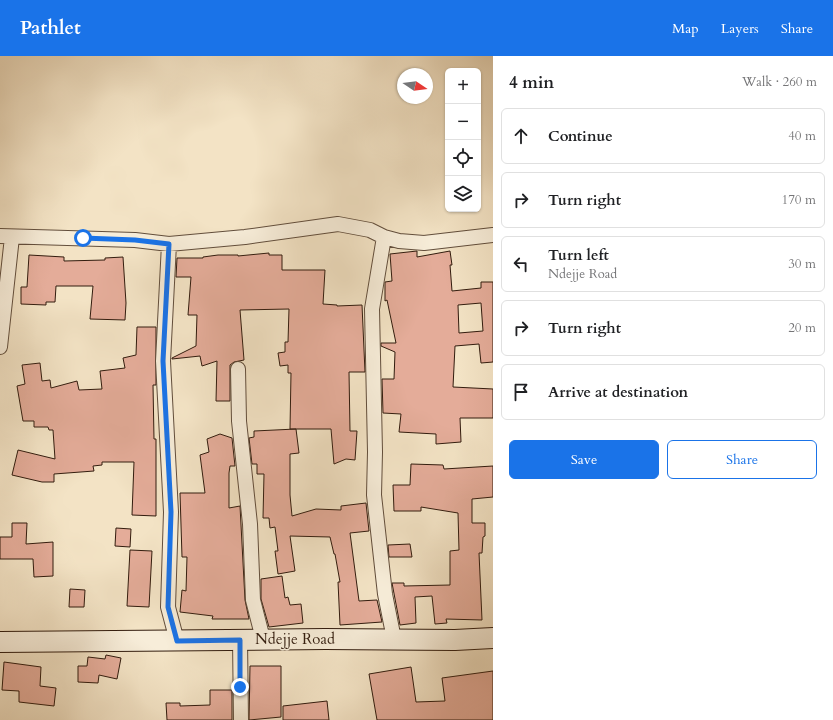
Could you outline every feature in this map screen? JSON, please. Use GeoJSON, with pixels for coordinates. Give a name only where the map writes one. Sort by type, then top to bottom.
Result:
{"type":"FeatureCollection","features":[{"type":"Feature","properties":{"kind":"street"},"geometry":{"type":"LineString","coordinates":[[0,347],[6,237],[135,240],[169,244],[245,237],[338,224],[370,230],[384,237],[399,241],[424,243],[493,235]]}},
{"type":"Feature","properties":{"kind":"street"},"geometry":{"type":"LineString","coordinates":[[384,237],[372,309],[375,452],[374,495],[385,594],[394,639]]}},
{"type":"Feature","properties":{"kind":"street"},"geometry":{"type":"LineString","coordinates":[[169,244],[163,361],[171,512],[168,607],[177,641]]}},
{"type":"Feature","properties":{"kind":"street"},"geometry":{"type":"LineString","coordinates":[[238,369],[239,421],[250,524],[253,600],[263,639]]}},
{"type":"Feature","properties":{"kind":"street","name":"Ndejje Road"},"geometry":{"type":"LineString","coordinates":[[0,642],[493,638]]}},
{"type":"Feature","properties":{"kind":"street"},"geometry":{"type":"LineString","coordinates":[[240,640],[241,720]]}},
{"type":"Feature","properties":{"kind":"building"},"geometry":{"type":"Polygon","coordinates":[[[417,251],[417,257],[450,251],[452,265],[450,265],[452,291],[481,288],[481,282],[493,282],[493,362],[481,363],[479,344],[455,346],[453,387],[493,389],[493,418],[460,418],[461,442],[436,444],[436,434],[399,432],[401,414],[383,413],[382,379],[394,379],[395,352],[381,346],[381,343],[396,343],[387,300],[385,301],[385,282],[392,281],[390,254],[417,251]],[[481,303],[458,305],[459,333],[483,331],[481,303]]]}},
{"type":"Feature","properties":{"kind":"building"},"geometry":{"type":"Polygon","coordinates":[[[269,253],[269,255],[282,255],[282,270],[325,270],[323,304],[337,306],[362,305],[365,372],[349,372],[350,431],[357,431],[355,460],[346,459],[334,464],[331,429],[290,429],[291,373],[288,373],[288,365],[280,366],[278,353],[285,352],[285,342],[288,342],[289,309],[240,310],[244,360],[234,362],[230,365],[230,401],[216,401],[217,361],[202,366],[200,356],[172,359],[196,346],[197,315],[188,315],[191,277],[176,277],[177,258],[203,258],[218,255],[238,256],[269,253]]]}},
{"type":"Feature","properties":{"kind":"building"},"geometry":{"type":"Polygon","coordinates":[[[29,255],[64,257],[64,261],[105,260],[105,258],[123,257],[126,303],[125,320],[90,319],[93,286],[56,286],[55,302],[46,302],[46,305],[21,304],[21,287],[27,287],[29,255]]]}},
{"type":"Feature","properties":{"kind":"building"},"geometry":{"type":"Polygon","coordinates":[[[137,327],[156,327],[156,385],[153,385],[154,439],[156,439],[156,516],[132,515],[134,462],[102,462],[102,465],[93,466],[94,471],[54,474],[54,482],[42,482],[12,475],[18,450],[55,459],[53,430],[49,430],[48,427],[34,427],[34,421],[23,421],[17,386],[25,384],[22,365],[40,363],[42,381],[50,380],[51,388],[77,381],[79,390],[102,389],[100,371],[125,368],[123,358],[136,355],[137,327]]]}},
{"type":"Feature","properties":{"kind":"building"},"geometry":{"type":"Polygon","coordinates":[[[296,429],[299,453],[290,454],[290,495],[292,516],[316,509],[341,510],[341,506],[366,503],[369,531],[350,533],[359,601],[377,600],[382,622],[340,625],[338,582],[340,582],[330,537],[290,536],[295,571],[278,574],[275,551],[278,551],[275,527],[270,528],[269,518],[263,518],[264,474],[257,474],[257,464],[252,464],[249,438],[254,437],[254,431],[296,429]]]}},
{"type":"Feature","properties":{"kind":"building"},"geometry":{"type":"Polygon","coordinates":[[[220,434],[232,438],[235,466],[230,466],[229,473],[229,508],[240,506],[245,600],[249,619],[212,619],[213,616],[180,612],[182,590],[186,591],[187,557],[182,557],[180,493],[205,493],[200,455],[209,452],[207,439],[220,434]]]}},
{"type":"Feature","properties":{"kind":"building"},"geometry":{"type":"Polygon","coordinates":[[[411,464],[443,465],[444,469],[493,466],[493,497],[472,499],[472,523],[485,523],[485,536],[483,537],[482,553],[479,553],[482,620],[446,619],[447,623],[435,624],[432,596],[415,597],[416,623],[400,625],[392,583],[404,583],[404,586],[450,585],[450,551],[459,550],[458,513],[421,507],[421,511],[394,511],[393,485],[410,485],[411,464]]]}},
{"type":"Feature","properties":{"kind":"building"},"geometry":{"type":"Polygon","coordinates":[[[12,523],[27,523],[26,544],[53,542],[53,576],[34,577],[33,559],[0,559],[0,537],[12,537],[12,523]]]}},
{"type":"Feature","properties":{"kind":"building"},"geometry":{"type":"Polygon","coordinates":[[[116,528],[131,529],[130,547],[115,546],[116,528]]]}},
{"type":"Feature","properties":{"kind":"building"},"geometry":{"type":"Polygon","coordinates":[[[410,544],[412,557],[389,557],[388,545],[410,544]]]}},
{"type":"Feature","properties":{"kind":"building"},"geometry":{"type":"Polygon","coordinates":[[[130,550],[152,551],[149,607],[127,606],[130,550]]]}},
{"type":"Feature","properties":{"kind":"building"},"geometry":{"type":"Polygon","coordinates":[[[282,576],[285,598],[288,597],[290,605],[301,604],[303,623],[269,627],[261,599],[261,579],[282,576]]]}},
{"type":"Feature","properties":{"kind":"building"},"geometry":{"type":"Polygon","coordinates":[[[70,589],[85,590],[84,607],[69,607],[70,589]]]}},
{"type":"Feature","properties":{"kind":"building"},"geometry":{"type":"Polygon","coordinates":[[[106,655],[121,658],[117,679],[99,675],[98,683],[78,682],[78,666],[87,666],[88,657],[105,659],[106,655]]]}},
{"type":"Feature","properties":{"kind":"building"},"geometry":{"type":"Polygon","coordinates":[[[4,662],[41,667],[40,686],[56,688],[54,706],[19,702],[19,691],[2,690],[4,662]]]}},
{"type":"Feature","properties":{"kind":"building"},"geometry":{"type":"Polygon","coordinates":[[[250,666],[281,666],[281,717],[249,720],[250,666]]]}},
{"type":"Feature","properties":{"kind":"building"},"geometry":{"type":"Polygon","coordinates":[[[411,667],[416,702],[445,701],[442,678],[493,671],[493,720],[377,720],[369,674],[411,667]]]}},
{"type":"Feature","properties":{"kind":"building"},"geometry":{"type":"Polygon","coordinates":[[[210,690],[232,690],[232,720],[167,720],[166,703],[180,703],[180,706],[210,705],[210,690]]]}},
{"type":"Feature","properties":{"kind":"building"},"geometry":{"type":"Polygon","coordinates":[[[327,701],[329,720],[283,720],[283,706],[327,701]]]}},
{"type":"Feature","properties":{"kind":"route"},"geometry":{"type":"LineString","coordinates":[[83,238],[135,240],[169,244],[163,361],[171,512],[168,607],[177,641],[240,640],[240,687]]}}]}
